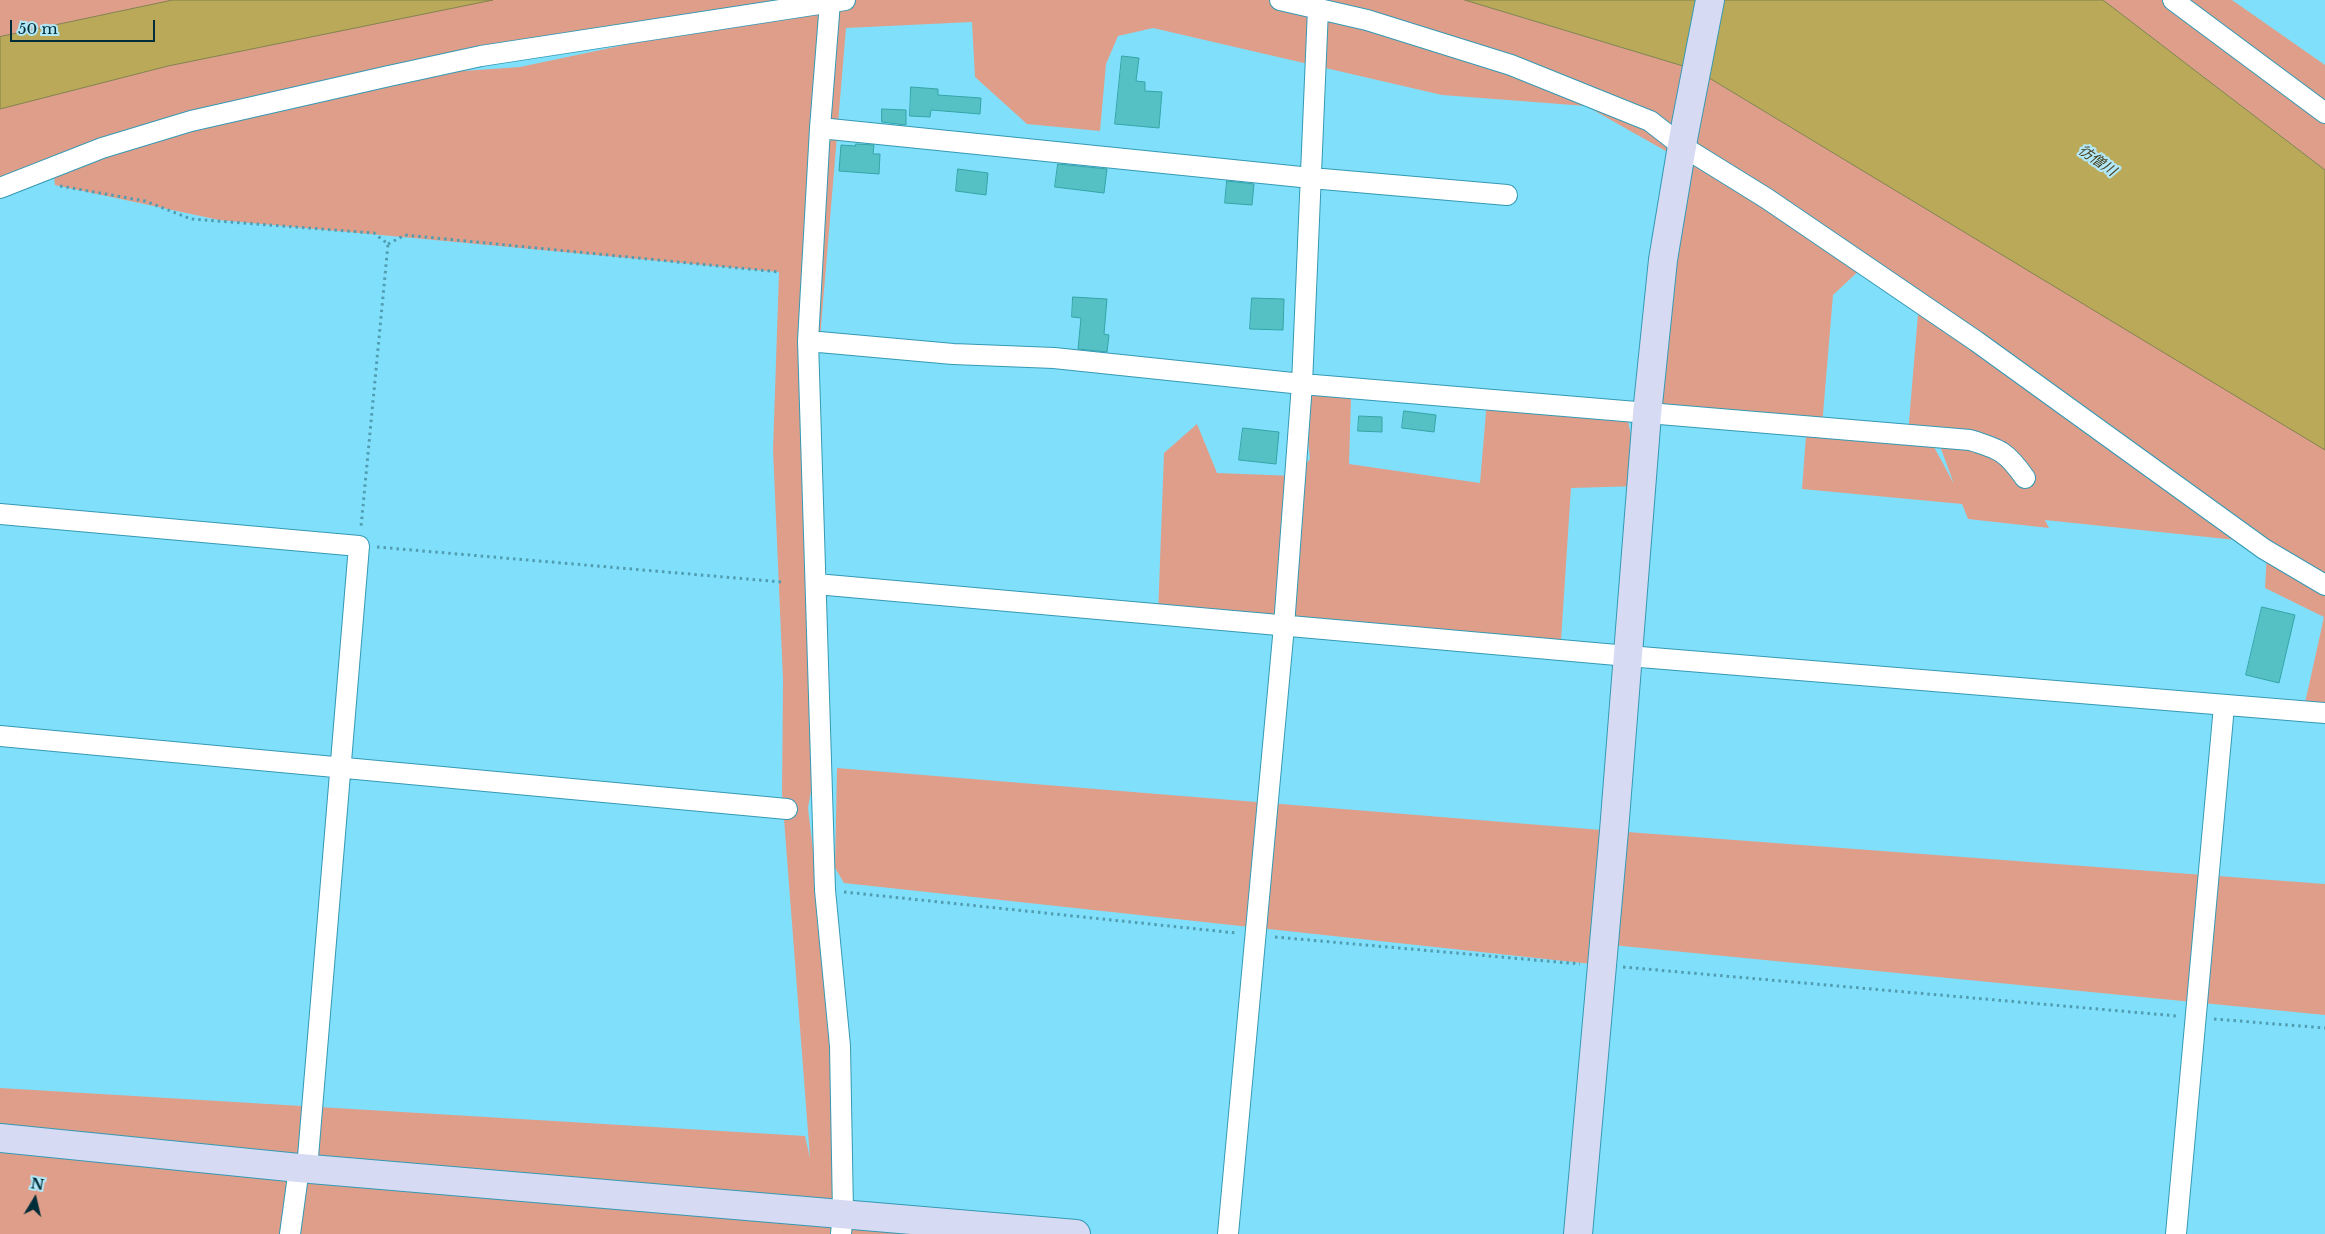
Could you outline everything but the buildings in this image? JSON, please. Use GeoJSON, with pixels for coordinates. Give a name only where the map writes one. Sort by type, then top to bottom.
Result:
{"type":"FeatureCollection","features":[{"type":"Feature","properties":{"kind":"street"},"geometry":{"type":"LineString","coordinates":[[1280,0],[1367,20],[1511,65],[1650,120],[1683,140],[1976,341],[2264,549],[2325,585]]}},
{"type":"Feature","properties":{"kind":"street"},"geometry":{"type":"LineString","coordinates":[[1578,1234],[1647,414],[1663,260],[1683,140],[1710,0]]}},
{"type":"Feature","properties":{"kind":"street"},"geometry":{"type":"LineString","coordinates":[[2173,0],[2325,113]]}},
{"type":"Feature","properties":{"kind":"street"},"geometry":{"type":"LineString","coordinates":[[0,188],[102,148],[191,121],[389,76],[481,56],[838,1],[820,128],[808,341],[825,890],[840,1046],[842,1224]]}},
{"type":"Feature","properties":{"kind":"street"},"geometry":{"type":"LineString","coordinates":[[1228,1234],[1284,626],[1302,384],[1318,9]]}},
{"type":"Feature","properties":{"kind":"street"},"geometry":{"type":"LineString","coordinates":[[820,128],[1311,178],[1507,195]]}},
{"type":"Feature","properties":{"kind":"street"},"geometry":{"type":"LineString","coordinates":[[808,341],[953,354],[1054,358],[1302,384],[1647,414],[1822,426],[1970,440],[1995,448],[2010,457],[2025,478]]}},
{"type":"Feature","properties":{"kind":"street"},"geometry":{"type":"LineString","coordinates":[[0,514],[359,546],[303,1168],[290,1234]]}},
{"type":"Feature","properties":{"kind":"street"},"geometry":{"type":"LineString","coordinates":[[816,584],[1628,656],[2325,713]]}},
{"type":"Feature","properties":{"kind":"street"},"geometry":{"type":"LineString","coordinates":[[2176,1234],[2224,706]]}},
{"type":"Feature","properties":{"kind":"street"},"geometry":{"type":"LineString","coordinates":[[0,736],[340,769],[787,808]]}},
{"type":"Feature","properties":{"kind":"street"},"geometry":{"type":"LineString","coordinates":[[0,1138],[842,1224],[1076,1234]]}},
{"type":"Feature","properties":{"kind":"path"},"geometry":{"type":"LineString","coordinates":[[55,185],[146,201],[191,219],[374,233],[388,244]]}},
{"type":"Feature","properties":{"kind":"path"},"geometry":{"type":"LineString","coordinates":[[388,244],[405,235],[779,272]]}},
{"type":"Feature","properties":{"kind":"path"},"geometry":{"type":"LineString","coordinates":[[388,244],[359,546],[782,582]]}},
{"type":"Feature","properties":{"kind":"path"},"geometry":{"type":"LineString","coordinates":[[825,890],[1256,935],[2325,1028]]}},
{"type":"Feature","properties":{"kind":"shaded area"},"geometry":{"type":"Polygon","coordinates":[[[0,0],[1465,0],[1696,70],[2325,449],[2325,713],[2303,712],[2324,617],[2265,588],[2267,551],[2255,542],[2045,520],[2049,528],[1968,519],[1962,504],[1802,489],[1806,436],[1933,445],[1954,484],[1937,438],[1908,434],[1919,302],[1865,265],[1833,295],[1822,426],[1647,414],[1680,159],[1586,106],[1442,95],[1153,28],[1118,36],[1106,64],[1100,131],[1027,124],[975,77],[972,22],[846,28],[811,446],[819,747],[808,808],[840,1076],[843,1213],[1032,1234],[0,1234],[0,1088],[805,1136],[810,1158],[782,793],[783,680],[773,450],[779,272],[219,220],[55,185],[53,168],[0,189],[0,0]],[[643,41],[434,73],[520,67],[643,41]]]}},
{"type":"Feature","properties":{"kind":"shaded area"},"geometry":{"type":"Polygon","coordinates":[[[2103,0],[2232,0],[2325,65],[2325,170],[2103,0]]]}},
{"type":"Feature","properties":{"kind":"shaded area"},"geometry":{"type":"Polygon","coordinates":[[[1302,384],[1351,398],[1349,464],[1480,483],[1487,400],[1628,421],[1641,486],[1571,488],[1561,640],[1158,615],[1164,453],[1197,424],[1217,473],[1295,476],[1310,459],[1302,384]]]}},
{"type":"Feature","properties":{"kind":"shaded area"},"geometry":{"type":"Polygon","coordinates":[[[837,768],[1614,831],[2325,884],[2325,1015],[1612,945],[1601,965],[844,883],[835,868],[837,768]]]}},
{"type":"Feature","properties":{"kind":"water"},"geometry":{"type":"Polygon","coordinates":[[[173,0],[493,0],[168,66],[0,109],[0,37],[173,0]]]}},
{"type":"Feature","properties":{"kind":"water","name":"彷僧川"},"geometry":{"type":"Polygon","coordinates":[[[1465,0],[2103,0],[2325,170],[2325,450],[1696,70],[1465,0]]]}}]}
